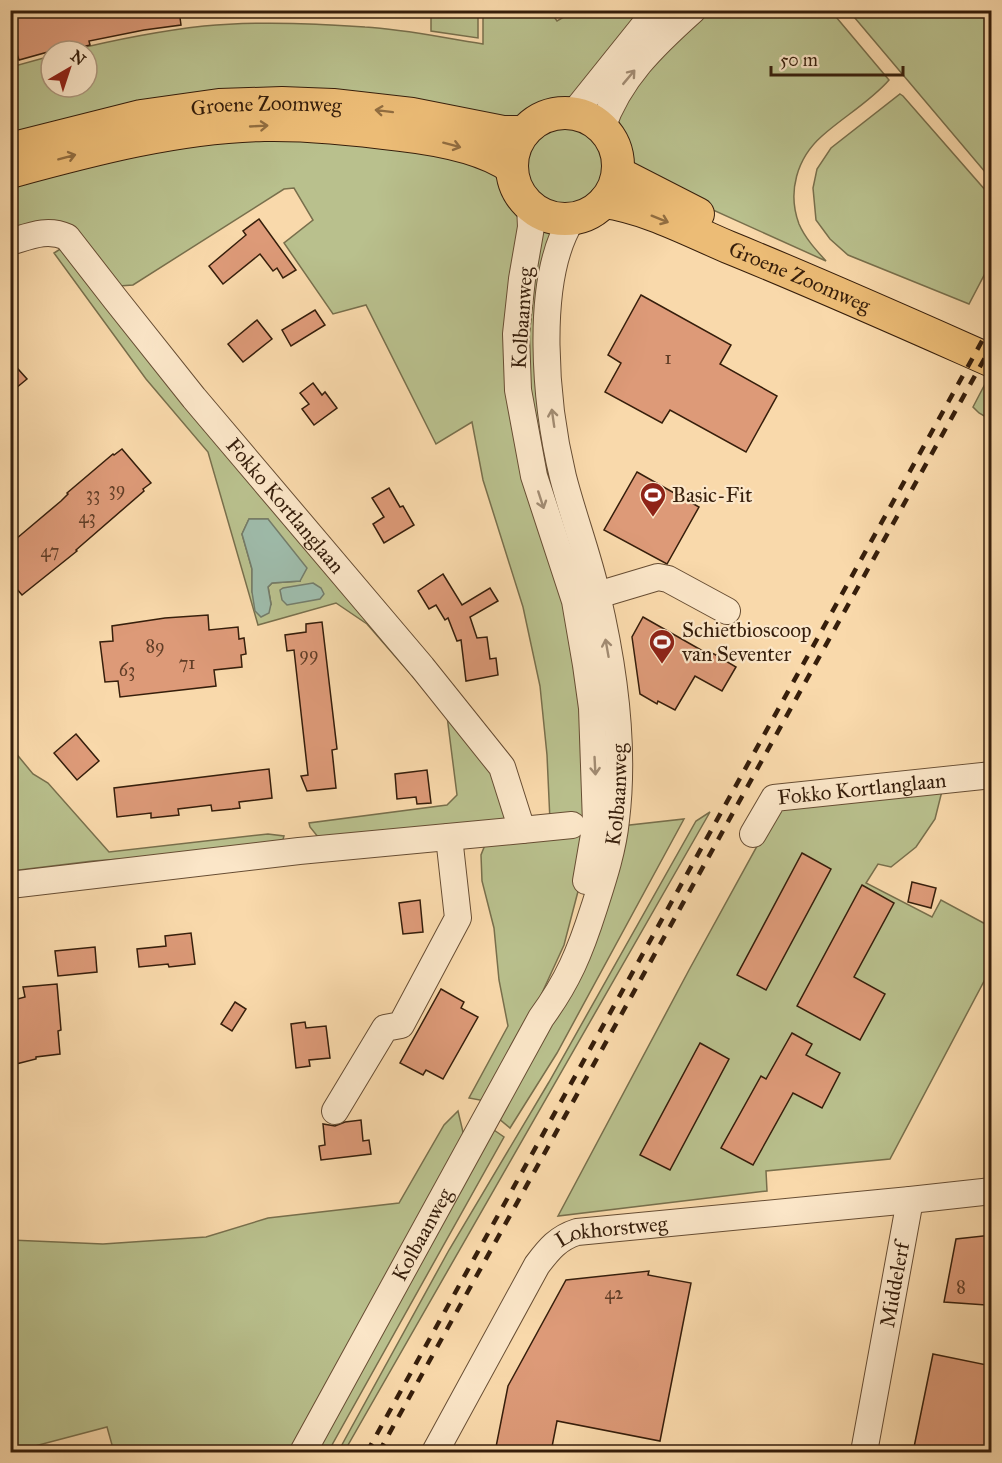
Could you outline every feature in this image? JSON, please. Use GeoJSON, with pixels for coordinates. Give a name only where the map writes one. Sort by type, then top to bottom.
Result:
{"type":"FeatureCollection","features":[{"type":"Feature","properties":{"kind":"main road","name":"Groene Zoomweg"},"geometry":{"type":"LineString","coordinates":[[10,149],[141,116],[219,105],[272,103],[333,105],[412,114],[503,132],[525,132]]}},
{"type":"Feature","properties":{"kind":"main road"},"geometry":{"type":"LineString","coordinates":[[555,114],[573,114],[588,119],[602,128],[617,154],[618,173],[614,187],[604,202],[590,214],[572,219],[557,219],[530,206],[517,189],[512,168],[515,149],[525,132],[538,121],[555,114]]}},
{"type":"Feature","properties":{"kind":"main road","name":"Groene Zoomweg"},"geometry":{"type":"LineString","coordinates":[[10,172],[120,144],[180,133],[264,125],[347,128],[429,138],[490,155],[512,168]]}},
{"type":"Feature","properties":{"kind":"main road","name":"Groene Zoomweg"},"geometry":{"type":"LineString","coordinates":[[618,173],[796,261],[992,347]]}},
{"type":"Feature","properties":{"kind":"main road","name":"Groene Zoomweg"},"geometry":{"type":"LineString","coordinates":[[604,202],[626,205],[691,231],[992,361]]}},
{"type":"Feature","properties":{"kind":"street"},"geometry":{"type":"LineString","coordinates":[[573,114],[646,23],[660,10]]}},
{"type":"Feature","properties":{"kind":"street"},"geometry":{"type":"LineString","coordinates":[[602,128],[610,105],[622,85],[665,35],[693,10]]}},
{"type":"Feature","properties":{"kind":"street","name":"Kolbaanweg"},"geometry":{"type":"LineString","coordinates":[[530,206],[531,227],[516,334],[518,390],[534,476],[586,598]]}},
{"type":"Feature","properties":{"kind":"street","name":"Kolbaanweg"},"geometry":{"type":"LineString","coordinates":[[303,1452],[541,1018],[562,990],[581,949],[605,872],[616,822],[619,770],[616,706],[586,598],[552,412],[546,344],[548,293],[563,234],[572,219]]}},
{"type":"Feature","properties":{"kind":"street","name":"Fokko Kortlanglaan"},"geometry":{"type":"LineString","coordinates":[[10,242],[47,232],[67,237],[194,398],[416,660],[502,767],[522,830]]}},
{"type":"Feature","properties":{"kind":"street"},"geometry":{"type":"LineString","coordinates":[[586,598],[658,577],[668,579],[726,611]]}},
{"type":"Feature","properties":{"kind":"street","name":"Fokko Kortlanglaan"},"geometry":{"type":"LineString","coordinates":[[753,834],[774,798],[992,775]]}},
{"type":"Feature","properties":{"kind":"street"},"geometry":{"type":"LineString","coordinates":[[10,885],[299,851],[572,825]]}},
{"type":"Feature","properties":{"kind":"street"},"geometry":{"type":"LineString","coordinates":[[335,1110],[385,1028],[401,1025],[458,918],[449,837]]}},
{"type":"Feature","properties":{"kind":"street"},"geometry":{"type":"LineString","coordinates":[[910,1200],[992,1191]]}},
{"type":"Feature","properties":{"kind":"street","name":"Lokhorstweg"},"geometry":{"type":"LineString","coordinates":[[435,1452],[537,1265],[563,1236],[577,1232],[910,1200]]}},
{"type":"Feature","properties":{"kind":"street","name":"Middelerf"},"geometry":{"type":"LineString","coordinates":[[864,1452],[910,1200]]}},
{"type":"Feature","properties":{"kind":"green space"},"geometry":{"type":"Polygon","coordinates":[[[431,11],[478,11],[478,38],[431,31],[431,11]]]}},
{"type":"Feature","properties":{"kind":"green space"},"geometry":{"type":"Polygon","coordinates":[[[483,11],[550,11],[557,21],[574,11],[647,11],[571,99],[535,108],[519,119],[11,143],[11,67],[39,59],[39,99],[99,99],[99,45],[153,33],[224,24],[325,24],[380,28],[483,44],[483,11]]]}},
{"type":"Feature","properties":{"kind":"green space"},"geometry":{"type":"Polygon","coordinates":[[[701,11],[831,11],[889,80],[813,145],[797,176],[794,200],[799,224],[826,261],[649,181],[631,163],[627,145],[617,128],[620,109],[628,91],[701,11]]]}},
{"type":"Feature","properties":{"kind":"green space"},"geometry":{"type":"Polygon","coordinates":[[[849,11],[991,11],[991,179],[849,11]]]}},
{"type":"Feature","properties":{"kind":"green space"},"geometry":{"type":"Polygon","coordinates":[[[900,94],[986,191],[991,202],[991,262],[969,304],[848,255],[830,239],[816,220],[813,188],[817,169],[831,148],[900,94]]]}},
{"type":"Feature","properties":{"kind":"green space"},"geometry":{"type":"Polygon","coordinates":[[[566,128],[581,131],[594,140],[603,153],[606,168],[603,183],[594,196],[581,205],[566,208],[551,205],[538,196],[529,183],[526,168],[529,153],[538,140],[551,131],[566,128]]]}},
{"type":"Feature","properties":{"kind":"green space"},"geometry":{"type":"Polygon","coordinates":[[[297,132],[435,146],[498,175],[511,204],[520,217],[512,353],[571,615],[584,691],[589,818],[550,821],[547,755],[540,686],[523,607],[483,480],[472,422],[436,444],[366,305],[333,314],[284,243],[313,220],[294,188],[284,189],[133,285],[119,286],[71,228],[11,233],[11,181],[106,154],[297,132]]]}},
{"type":"Feature","properties":{"kind":"green space"},"geometry":{"type":"Polygon","coordinates":[[[538,230],[551,233],[541,283],[581,577],[544,461],[522,362],[538,230]]]}},
{"type":"Feature","properties":{"kind":"green space"},"geometry":{"type":"Polygon","coordinates":[[[68,244],[496,769],[512,822],[322,842],[309,823],[447,805],[457,795],[447,716],[367,624],[336,603],[258,625],[208,452],[146,379],[54,253],[68,244]],[[249,519],[242,534],[252,569],[252,592],[271,604],[268,587],[272,583],[300,581],[268,519],[249,519]]]}},
{"type":"Feature","properties":{"kind":"green space"},"geometry":{"type":"Polygon","coordinates":[[[991,380],[991,420],[973,407],[986,382],[991,380]]]}},
{"type":"Feature","properties":{"kind":"green space"},"geometry":{"type":"Polygon","coordinates":[[[10,746],[33,774],[48,783],[109,852],[268,834],[284,836],[282,843],[276,848],[93,861],[11,871],[10,746]]]}},
{"type":"Feature","properties":{"kind":"green space"},"geometry":{"type":"Polygon","coordinates":[[[943,787],[935,819],[916,847],[891,867],[878,864],[866,883],[932,917],[941,900],[991,927],[991,968],[890,1159],[766,1171],[767,1191],[558,1216],[779,806],[943,787]]]}},
{"type":"Feature","properties":{"kind":"green space"},"geometry":{"type":"Polygon","coordinates":[[[710,812],[344,1452],[338,1452],[449,1250],[549,1082],[696,821],[710,812]]]}},
{"type":"Feature","properties":{"kind":"green space"},"geometry":{"type":"Polygon","coordinates":[[[684,819],[557,1053],[510,1128],[498,1118],[621,826],[684,819]]]}},
{"type":"Feature","properties":{"kind":"green space"},"geometry":{"type":"Polygon","coordinates":[[[588,829],[582,876],[564,945],[531,1017],[485,1101],[469,1098],[508,1026],[499,980],[494,928],[482,881],[481,855],[487,840],[588,829]]]}},
{"type":"Feature","properties":{"kind":"green space"},"geometry":{"type":"Polygon","coordinates":[[[458,1111],[463,1143],[290,1452],[114,1452],[107,1427],[31,1447],[32,1452],[11,1452],[11,1240],[103,1244],[206,1237],[268,1218],[399,1203],[444,1125],[458,1111]]]}},
{"type":"Feature","properties":{"kind":"green space"},"geometry":{"type":"Polygon","coordinates":[[[491,1128],[504,1137],[328,1452],[313,1452],[491,1128]]]}},
{"type":"Feature","properties":{"kind":"shaded area"},"geometry":{"type":"Polygon","coordinates":[[[249,519],[268,519],[307,568],[300,581],[272,583],[268,587],[271,604],[269,613],[261,617],[255,611],[252,569],[242,534],[249,519]]]}},
{"type":"Feature","properties":{"kind":"shaded area"},"geometry":{"type":"Polygon","coordinates":[[[313,583],[321,588],[324,594],[320,599],[287,605],[282,600],[280,590],[283,588],[313,583]]]}},
{"type":"Feature","properties":{"kind":"building"},"geometry":{"type":"Polygon","coordinates":[[[10,10],[179,10],[181,25],[99,39],[39,39],[39,54],[19,60],[10,33],[10,10]]]}},
{"type":"Feature","properties":{"kind":"building"},"geometry":{"type":"Polygon","coordinates":[[[259,219],[296,270],[283,278],[277,268],[273,271],[260,254],[223,284],[209,266],[246,235],[243,231],[259,219]]]}},
{"type":"Feature","properties":{"kind":"building"},"geometry":{"type":"Polygon","coordinates":[[[641,295],[731,345],[720,364],[777,396],[746,452],[670,410],[662,423],[605,392],[621,363],[608,355],[641,295]]]}},
{"type":"Feature","properties":{"kind":"building"},"geometry":{"type":"Polygon","coordinates":[[[315,310],[325,325],[291,346],[282,330],[315,310]]]}},
{"type":"Feature","properties":{"kind":"building"},"geometry":{"type":"Polygon","coordinates":[[[257,320],[272,339],[243,362],[228,344],[257,320]]]}},
{"type":"Feature","properties":{"kind":"building"},"geometry":{"type":"Polygon","coordinates":[[[10,360],[27,379],[10,393],[10,360]]]}},
{"type":"Feature","properties":{"kind":"building"},"geometry":{"type":"Polygon","coordinates":[[[313,383],[322,395],[325,392],[337,408],[314,425],[302,409],[309,404],[300,393],[313,383]]]}},
{"type":"Feature","properties":{"kind":"building"},"geometry":{"type":"Polygon","coordinates":[[[122,449],[151,483],[77,551],[22,595],[10,581],[10,544],[61,501],[67,493],[122,449]]]}},
{"type":"Feature","properties":{"kind":"building"},"geometry":{"type":"Polygon","coordinates":[[[637,472],[699,507],[667,564],[604,530],[637,472]]]}},
{"type":"Feature","properties":{"kind":"building"},"geometry":{"type":"Polygon","coordinates":[[[389,488],[414,525],[384,543],[373,524],[384,517],[372,498],[389,488]]]}},
{"type":"Feature","properties":{"kind":"building"},"geometry":{"type":"Polygon","coordinates":[[[443,574],[462,605],[490,588],[498,601],[470,617],[477,638],[487,637],[490,659],[496,658],[498,675],[466,681],[461,640],[457,641],[448,618],[445,620],[436,605],[429,609],[418,591],[443,574]]]}},
{"type":"Feature","properties":{"kind":"building"},"geometry":{"type":"Polygon","coordinates":[[[208,615],[209,630],[238,627],[239,639],[244,638],[246,654],[241,655],[242,667],[214,670],[216,686],[120,697],[118,681],[105,682],[100,642],[113,641],[112,626],[165,618],[208,615]]]}},
{"type":"Feature","properties":{"kind":"building"},"geometry":{"type":"Polygon","coordinates":[[[643,617],[736,667],[722,691],[695,676],[675,710],[658,701],[657,704],[640,694],[632,637],[643,617]]]}},
{"type":"Feature","properties":{"kind":"building"},"geometry":{"type":"Polygon","coordinates":[[[322,622],[337,749],[332,750],[336,788],[307,791],[301,776],[308,775],[294,650],[287,651],[285,635],[306,632],[306,624],[322,622]]]}},
{"type":"Feature","properties":{"kind":"building"},"geometry":{"type":"Polygon","coordinates":[[[76,734],[99,761],[77,780],[54,753],[76,734]]]}},
{"type":"Feature","properties":{"kind":"building"},"geometry":{"type":"Polygon","coordinates":[[[269,769],[272,798],[239,802],[240,808],[232,809],[212,811],[211,805],[178,809],[179,815],[151,818],[151,813],[117,817],[114,788],[269,769]]]}},
{"type":"Feature","properties":{"kind":"building"},"geometry":{"type":"Polygon","coordinates":[[[427,770],[431,803],[417,804],[416,797],[397,799],[395,774],[427,770]]]}},
{"type":"Feature","properties":{"kind":"building"},"geometry":{"type":"Polygon","coordinates":[[[802,853],[831,869],[766,990],[737,975],[802,853]]]}},
{"type":"Feature","properties":{"kind":"building"},"geometry":{"type":"Polygon","coordinates":[[[912,882],[936,888],[931,908],[908,902],[912,882]]]}},
{"type":"Feature","properties":{"kind":"building"},"geometry":{"type":"Polygon","coordinates":[[[862,885],[894,903],[854,977],[885,994],[860,1040],[797,1006],[862,885]]]}},
{"type":"Feature","properties":{"kind":"building"},"geometry":{"type":"Polygon","coordinates":[[[420,900],[423,932],[403,934],[399,903],[420,900]]]}},
{"type":"Feature","properties":{"kind":"building"},"geometry":{"type":"Polygon","coordinates":[[[191,933],[195,964],[139,967],[137,949],[166,946],[165,936],[191,933]]]}},
{"type":"Feature","properties":{"kind":"building"},"geometry":{"type":"Polygon","coordinates":[[[95,947],[97,972],[58,976],[55,951],[95,947]]]}},
{"type":"Feature","properties":{"kind":"building"},"geometry":{"type":"Polygon","coordinates":[[[57,984],[61,1030],[58,1031],[60,1054],[36,1057],[36,1059],[16,1064],[10,1041],[10,1001],[25,997],[23,987],[57,984]]]}},
{"type":"Feature","properties":{"kind":"building"},"geometry":{"type":"Polygon","coordinates":[[[441,989],[464,1002],[461,1008],[478,1017],[443,1079],[426,1070],[423,1075],[400,1063],[441,989]]]}},
{"type":"Feature","properties":{"kind":"building"},"geometry":{"type":"Polygon","coordinates":[[[235,1002],[246,1009],[232,1031],[221,1024],[235,1002]]]}},
{"type":"Feature","properties":{"kind":"building"},"geometry":{"type":"Polygon","coordinates":[[[305,1022],[306,1028],[326,1026],[330,1058],[309,1060],[310,1066],[296,1068],[291,1024],[305,1022]]]}},
{"type":"Feature","properties":{"kind":"building"},"geometry":{"type":"Polygon","coordinates":[[[792,1033],[812,1044],[806,1055],[840,1073],[822,1108],[793,1093],[753,1165],[721,1148],[761,1076],[766,1079],[792,1033]]]}},
{"type":"Feature","properties":{"kind":"building"},"geometry":{"type":"Polygon","coordinates":[[[700,1043],[729,1059],[670,1170],[640,1155],[700,1043]]]}},
{"type":"Feature","properties":{"kind":"building"},"geometry":{"type":"Polygon","coordinates":[[[361,1120],[363,1141],[369,1140],[371,1154],[321,1160],[319,1146],[325,1145],[323,1124],[335,1126],[361,1120]]]}},
{"type":"Feature","properties":{"kind":"building"},"geometry":{"type":"Polygon","coordinates":[[[992,1235],[992,1285],[986,1305],[944,1302],[956,1239],[992,1235]]]}},
{"type":"Feature","properties":{"kind":"building"},"geometry":{"type":"Polygon","coordinates":[[[649,1271],[648,1275],[691,1283],[660,1441],[557,1421],[551,1452],[495,1452],[508,1386],[566,1280],[649,1271]]]}},
{"type":"Feature","properties":{"kind":"building"},"geometry":{"type":"Polygon","coordinates":[[[933,1354],[992,1366],[992,1452],[913,1452],[933,1354]]]}},
{"type":"Feature","properties":{"kind":"railway"},"geometry":{"type":"LineString","coordinates":[[367,1452],[992,323]]}},
{"type":"Feature","properties":{"kind":"railway"},"geometry":{"type":"LineString","coordinates":[[379,1452],[992,345]]}},
{"type":"Feature","properties":{"kind":"place","name":"Basic-Fit"},"geometry":{"type":"Point","coordinates":[653,518]}},
{"type":"Feature","properties":{"kind":"place","name":"Schietbioscoop van Seventer"},"geometry":{"type":"Point","coordinates":[662,665]}}]}
